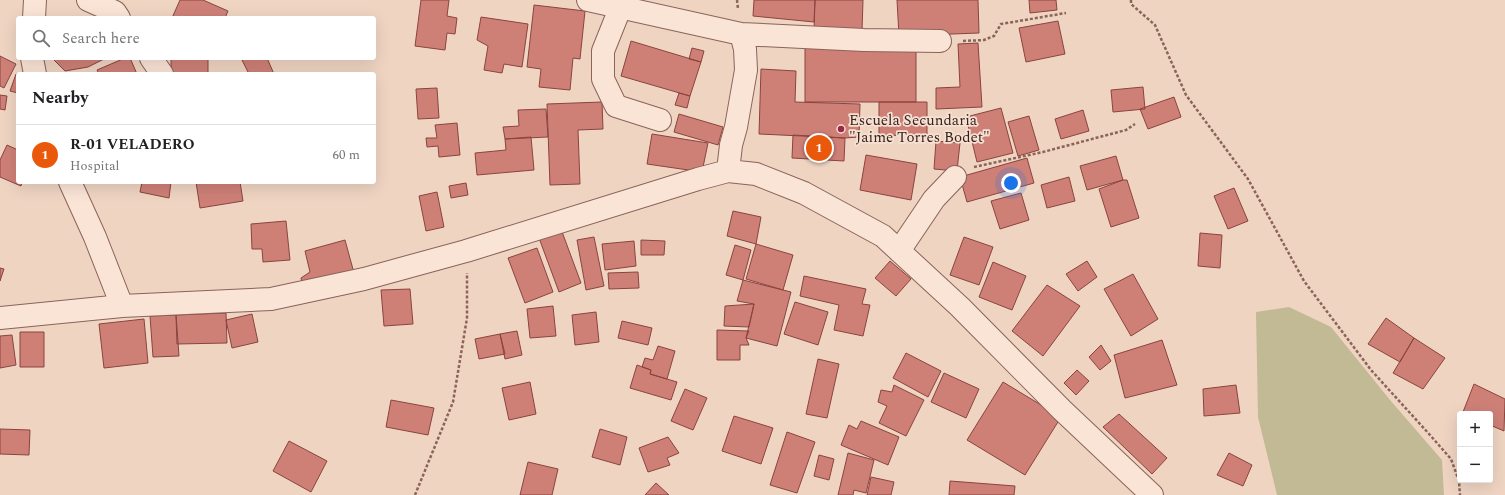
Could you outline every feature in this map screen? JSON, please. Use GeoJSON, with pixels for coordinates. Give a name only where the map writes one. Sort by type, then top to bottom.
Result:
{"type":"FeatureCollection","features":[{"type":"Feature","properties":{"kind":"street"},"geometry":{"type":"LineString","coordinates":[[34,16],[35,0]]}},
{"type":"Feature","properties":{"kind":"street"},"geometry":{"type":"LineString","coordinates":[[88,0],[115,12],[118,16]]}},
{"type":"Feature","properties":{"kind":"street"},"geometry":{"type":"LineString","coordinates":[[588,0],[621,6],[741,34],[864,40],[940,41]]}},
{"type":"Feature","properties":{"kind":"street"},"geometry":{"type":"LineString","coordinates":[[621,6],[603,51],[603,79],[616,106],[660,120]]}},
{"type":"Feature","properties":{"kind":"street"},"geometry":{"type":"LineString","coordinates":[[728,171],[731,145],[736,127],[746,70],[745,49],[741,34]]}},
{"type":"Feature","properties":{"kind":"street"},"geometry":{"type":"LineString","coordinates":[[32,60],[35,72]]}},
{"type":"Feature","properties":{"kind":"street"},"geometry":{"type":"LineString","coordinates":[[152,60],[161,72]]}},
{"type":"Feature","properties":{"kind":"street"},"geometry":{"type":"LineString","coordinates":[[0,318],[122,306],[271,299],[364,279],[466,251],[654,192],[728,171],[756,174],[804,193],[883,236],[960,307],[1062,410],[1152,495]]}},
{"type":"Feature","properties":{"kind":"street"},"geometry":{"type":"LineString","coordinates":[[899,251],[934,199],[955,177]]}},
{"type":"Feature","properties":{"kind":"street"},"geometry":{"type":"LineString","coordinates":[[71,184],[95,237],[122,306]]}},
{"type":"Feature","properties":{"kind":"path"},"geometry":{"type":"LineString","coordinates":[[1131,0],[1131,4],[1155,25],[1186,95],[1248,179],[1304,281],[1371,370],[1450,459],[1459,481],[1460,495]]}},
{"type":"Feature","properties":{"kind":"path"},"geometry":{"type":"LineString","coordinates":[[940,41],[984,40],[994,36],[1001,24],[1066,13]]}},
{"type":"Feature","properties":{"kind":"path"},"geometry":{"type":"LineString","coordinates":[[955,177],[962,170],[1058,148],[1126,130],[1135,124]]}},
{"type":"Feature","properties":{"kind":"path"},"geometry":{"type":"LineString","coordinates":[[415,495],[453,402],[467,318],[466,251]]}},
{"type":"Feature","properties":{"kind":"shaded area"},"geometry":{"type":"Polygon","coordinates":[[[1289,307],[1331,327],[1390,400],[1442,460],[1444,495],[1277,495],[1258,417],[1256,312],[1289,307]]]}},
{"type":"Feature","properties":{"kind":"building"},"geometry":{"type":"Polygon","coordinates":[[[180,0],[203,0],[228,11],[226,16],[173,16],[180,0]]]}},
{"type":"Feature","properties":{"kind":"building"},"geometry":{"type":"Polygon","coordinates":[[[421,0],[449,0],[447,16],[457,18],[455,34],[447,33],[445,50],[415,46],[421,0]]]}},
{"type":"Feature","properties":{"kind":"building"},"geometry":{"type":"Polygon","coordinates":[[[754,0],[815,0],[814,22],[753,16],[754,0]]]}},
{"type":"Feature","properties":{"kind":"building"},"geometry":{"type":"Polygon","coordinates":[[[815,0],[863,0],[862,31],[814,31],[815,0]]]}},
{"type":"Feature","properties":{"kind":"building"},"geometry":{"type":"Polygon","coordinates":[[[897,0],[978,0],[979,33],[899,36],[897,0]]]}},
{"type":"Feature","properties":{"kind":"building"},"geometry":{"type":"Polygon","coordinates":[[[1029,0],[1056,0],[1057,10],[1030,13],[1029,0]]]}},
{"type":"Feature","properties":{"kind":"building"},"geometry":{"type":"Polygon","coordinates":[[[534,5],[585,11],[580,59],[573,58],[570,90],[539,87],[541,69],[527,67],[534,5]]]}},
{"type":"Feature","properties":{"kind":"building"},"geometry":{"type":"Polygon","coordinates":[[[481,17],[528,24],[522,67],[504,64],[502,73],[484,70],[488,46],[477,40],[481,17]]]}},
{"type":"Feature","properties":{"kind":"building"},"geometry":{"type":"Polygon","coordinates":[[[1058,21],[1065,54],[1026,62],[1019,28],[1058,21]]]}},
{"type":"Feature","properties":{"kind":"building"},"geometry":{"type":"Polygon","coordinates":[[[631,41],[701,62],[690,96],[621,76],[631,41]]]}},
{"type":"Feature","properties":{"kind":"building"},"geometry":{"type":"Polygon","coordinates":[[[978,43],[982,107],[936,109],[936,88],[960,87],[958,44],[978,43]]]}},
{"type":"Feature","properties":{"kind":"building"},"geometry":{"type":"Polygon","coordinates":[[[805,44],[916,46],[916,102],[805,102],[805,44]]]}},
{"type":"Feature","properties":{"kind":"building"},"geometry":{"type":"Polygon","coordinates":[[[692,48],[704,51],[701,62],[689,59],[692,48]]]}},
{"type":"Feature","properties":{"kind":"building"},"geometry":{"type":"Polygon","coordinates":[[[0,56],[16,64],[4,88],[0,86],[0,56]]]}},
{"type":"Feature","properties":{"kind":"building"},"geometry":{"type":"Polygon","coordinates":[[[54,60],[102,60],[88,67],[65,71],[54,60]]]}},
{"type":"Feature","properties":{"kind":"building"},"geometry":{"type":"Polygon","coordinates":[[[120,60],[131,60],[136,72],[98,72],[97,70],[120,60]]]}},
{"type":"Feature","properties":{"kind":"building"},"geometry":{"type":"Polygon","coordinates":[[[171,60],[208,60],[208,72],[171,72],[171,60]]]}},
{"type":"Feature","properties":{"kind":"building"},"geometry":{"type":"Polygon","coordinates":[[[242,60],[268,60],[273,72],[248,72],[242,60]]]}},
{"type":"Feature","properties":{"kind":"building"},"geometry":{"type":"Polygon","coordinates":[[[761,69],[796,71],[795,102],[860,104],[859,137],[845,138],[759,134],[761,69]]]}},
{"type":"Feature","properties":{"kind":"building"},"geometry":{"type":"Polygon","coordinates":[[[16,74],[16,92],[10,91],[16,74]]]}},
{"type":"Feature","properties":{"kind":"building"},"geometry":{"type":"Polygon","coordinates":[[[1143,87],[1145,109],[1113,112],[1111,90],[1143,87]]]}},
{"type":"Feature","properties":{"kind":"building"},"geometry":{"type":"Polygon","coordinates":[[[437,88],[439,118],[418,119],[416,89],[437,88]]]}},
{"type":"Feature","properties":{"kind":"building"},"geometry":{"type":"Polygon","coordinates":[[[679,93],[690,96],[687,108],[675,105],[679,93]]]}},
{"type":"Feature","properties":{"kind":"building"},"geometry":{"type":"Polygon","coordinates":[[[0,95],[7,96],[5,110],[0,109],[0,95]]]}},
{"type":"Feature","properties":{"kind":"building"},"geometry":{"type":"Polygon","coordinates":[[[1174,97],[1181,117],[1148,129],[1140,109],[1174,97]]]}},
{"type":"Feature","properties":{"kind":"building"},"geometry":{"type":"Polygon","coordinates":[[[602,102],[603,129],[578,130],[580,184],[550,185],[547,104],[602,102]]]}},
{"type":"Feature","properties":{"kind":"building"},"geometry":{"type":"Polygon","coordinates":[[[879,102],[927,102],[927,136],[879,135],[879,102]]]}},
{"type":"Feature","properties":{"kind":"building"},"geometry":{"type":"Polygon","coordinates":[[[1001,108],[1013,153],[977,162],[966,117],[1001,108]]]}},
{"type":"Feature","properties":{"kind":"building"},"geometry":{"type":"Polygon","coordinates":[[[546,109],[548,137],[505,139],[503,127],[519,126],[518,110],[546,109]]]}},
{"type":"Feature","properties":{"kind":"building"},"geometry":{"type":"Polygon","coordinates":[[[1083,110],[1089,131],[1061,139],[1055,119],[1083,110]]]}},
{"type":"Feature","properties":{"kind":"building"},"geometry":{"type":"Polygon","coordinates":[[[679,114],[723,127],[718,145],[674,132],[679,114]]]}},
{"type":"Feature","properties":{"kind":"building"},"geometry":{"type":"Polygon","coordinates":[[[1029,116],[1039,150],[1018,156],[1008,122],[1029,116]]]}},
{"type":"Feature","properties":{"kind":"building"},"geometry":{"type":"Polygon","coordinates":[[[457,123],[460,155],[439,157],[438,146],[427,147],[426,138],[437,138],[435,125],[457,123]]]}},
{"type":"Feature","properties":{"kind":"building"},"geometry":{"type":"Polygon","coordinates":[[[652,134],[708,143],[702,172],[647,164],[652,134]]]}},
{"type":"Feature","properties":{"kind":"building"},"geometry":{"type":"Polygon","coordinates":[[[793,135],[845,138],[844,161],[792,158],[793,135]]]}},
{"type":"Feature","properties":{"kind":"building"},"geometry":{"type":"Polygon","coordinates":[[[531,137],[534,170],[477,175],[475,153],[506,150],[505,139],[531,137]]]}},
{"type":"Feature","properties":{"kind":"building"},"geometry":{"type":"Polygon","coordinates":[[[936,141],[960,143],[957,171],[934,169],[936,141]]]}},
{"type":"Feature","properties":{"kind":"building"},"geometry":{"type":"Polygon","coordinates":[[[7,145],[16,149],[16,184],[0,177],[0,160],[7,145]]]}},
{"type":"Feature","properties":{"kind":"building"},"geometry":{"type":"Polygon","coordinates":[[[866,155],[917,164],[911,200],[860,190],[866,155]]]}},
{"type":"Feature","properties":{"kind":"building"},"geometry":{"type":"Polygon","coordinates":[[[1116,156],[1123,180],[1087,190],[1080,166],[1116,156]]]}},
{"type":"Feature","properties":{"kind":"building"},"geometry":{"type":"Polygon","coordinates":[[[1027,158],[1034,183],[967,202],[960,177],[1027,158]]]}},
{"type":"Feature","properties":{"kind":"building"},"geometry":{"type":"Polygon","coordinates":[[[1069,177],[1075,201],[1047,208],[1041,185],[1069,177]]]}},
{"type":"Feature","properties":{"kind":"building"},"geometry":{"type":"Polygon","coordinates":[[[1123,180],[1127,180],[1139,218],[1111,227],[1099,189],[1123,180]]]}},
{"type":"Feature","properties":{"kind":"building"},"geometry":{"type":"Polygon","coordinates":[[[466,183],[468,195],[451,198],[449,186],[466,183]]]}},
{"type":"Feature","properties":{"kind":"building"},"geometry":{"type":"Polygon","coordinates":[[[142,184],[171,184],[169,198],[140,192],[142,184]]]}},
{"type":"Feature","properties":{"kind":"building"},"geometry":{"type":"Polygon","coordinates":[[[196,184],[240,184],[243,201],[200,208],[196,184]]]}},
{"type":"Feature","properties":{"kind":"building"},"geometry":{"type":"Polygon","coordinates":[[[1234,188],[1248,221],[1228,229],[1214,196],[1234,188]]]}},
{"type":"Feature","properties":{"kind":"building"},"geometry":{"type":"Polygon","coordinates":[[[437,192],[444,227],[426,231],[419,196],[437,192]]]}},
{"type":"Feature","properties":{"kind":"building"},"geometry":{"type":"Polygon","coordinates":[[[1021,193],[1029,220],[1000,229],[991,201],[1021,193]]]}},
{"type":"Feature","properties":{"kind":"building"},"geometry":{"type":"Polygon","coordinates":[[[733,211],[761,217],[756,244],[727,236],[733,211]]]}},
{"type":"Feature","properties":{"kind":"building"},"geometry":{"type":"Polygon","coordinates":[[[286,221],[290,260],[263,262],[262,249],[252,249],[251,224],[286,221]]]}},
{"type":"Feature","properties":{"kind":"building"},"geometry":{"type":"Polygon","coordinates":[[[561,229],[581,283],[559,292],[539,238],[561,229]]]}},
{"type":"Feature","properties":{"kind":"building"},"geometry":{"type":"Polygon","coordinates":[[[1200,233],[1222,235],[1220,268],[1198,266],[1200,233]]]}},
{"type":"Feature","properties":{"kind":"building"},"geometry":{"type":"Polygon","coordinates":[[[594,237],[604,286],[586,290],[577,240],[594,237]]]}},
{"type":"Feature","properties":{"kind":"building"},"geometry":{"type":"Polygon","coordinates":[[[964,237],[993,247],[979,285],[950,275],[964,237]]]}},
{"type":"Feature","properties":{"kind":"building"},"geometry":{"type":"Polygon","coordinates":[[[345,240],[354,273],[303,287],[301,278],[310,272],[305,251],[345,240]]]}},
{"type":"Feature","properties":{"kind":"building"},"geometry":{"type":"Polygon","coordinates":[[[641,240],[665,241],[664,255],[641,255],[641,240]]]}},
{"type":"Feature","properties":{"kind":"building"},"geometry":{"type":"Polygon","coordinates":[[[634,241],[636,266],[605,270],[602,244],[634,241]]]}},
{"type":"Feature","properties":{"kind":"building"},"geometry":{"type":"Polygon","coordinates":[[[756,244],[793,255],[783,290],[746,279],[756,244]]]}},
{"type":"Feature","properties":{"kind":"building"},"geometry":{"type":"Polygon","coordinates":[[[735,245],[751,250],[743,280],[726,275],[735,245]]]}},
{"type":"Feature","properties":{"kind":"building"},"geometry":{"type":"Polygon","coordinates":[[[537,248],[553,292],[525,303],[508,258],[537,248]]]}},
{"type":"Feature","properties":{"kind":"building"},"geometry":{"type":"Polygon","coordinates":[[[890,261],[911,279],[896,296],[875,278],[890,261]]]}},
{"type":"Feature","properties":{"kind":"building"},"geometry":{"type":"Polygon","coordinates":[[[1087,261],[1097,277],[1078,291],[1066,274],[1087,261]]]}},
{"type":"Feature","properties":{"kind":"building"},"geometry":{"type":"Polygon","coordinates":[[[993,262],[1026,276],[1012,310],[979,297],[993,262]]]}},
{"type":"Feature","properties":{"kind":"building"},"geometry":{"type":"Polygon","coordinates":[[[0,268],[4,269],[0,281],[0,268]]]}},
{"type":"Feature","properties":{"kind":"building"},"geometry":{"type":"Polygon","coordinates":[[[638,272],[639,288],[609,289],[608,273],[638,272]]]}},
{"type":"Feature","properties":{"kind":"building"},"geometry":{"type":"Polygon","coordinates":[[[1133,274],[1158,319],[1131,336],[1104,289],[1133,274]]]}},
{"type":"Feature","properties":{"kind":"building"},"geometry":{"type":"Polygon","coordinates":[[[804,276],[866,289],[862,304],[870,305],[863,336],[834,330],[839,305],[800,296],[804,276]]]}},
{"type":"Feature","properties":{"kind":"building"},"geometry":{"type":"Polygon","coordinates":[[[743,280],[791,292],[777,346],[746,338],[754,304],[737,301],[743,280]]]}},
{"type":"Feature","properties":{"kind":"building"},"geometry":{"type":"Polygon","coordinates":[[[1047,285],[1080,306],[1043,356],[1012,331],[1047,285]]]}},
{"type":"Feature","properties":{"kind":"building"},"geometry":{"type":"Polygon","coordinates":[[[410,289],[413,324],[384,326],[381,290],[410,289]]]}},
{"type":"Feature","properties":{"kind":"building"},"geometry":{"type":"Polygon","coordinates":[[[795,302],[828,312],[818,345],[784,334],[795,302]]]}},
{"type":"Feature","properties":{"kind":"building"},"geometry":{"type":"Polygon","coordinates":[[[754,304],[749,327],[724,326],[725,306],[754,304]]]}},
{"type":"Feature","properties":{"kind":"building"},"geometry":{"type":"Polygon","coordinates":[[[553,306],[556,336],[530,338],[527,309],[553,306]]]}},
{"type":"Feature","properties":{"kind":"building"},"geometry":{"type":"Polygon","coordinates":[[[596,312],[599,342],[575,345],[572,315],[596,312]]]}},
{"type":"Feature","properties":{"kind":"building"},"geometry":{"type":"Polygon","coordinates":[[[226,313],[227,343],[177,344],[176,315],[226,313]]]}},
{"type":"Feature","properties":{"kind":"building"},"geometry":{"type":"Polygon","coordinates":[[[252,314],[258,342],[232,348],[226,320],[252,314]]]}},
{"type":"Feature","properties":{"kind":"building"},"geometry":{"type":"Polygon","coordinates":[[[176,315],[179,356],[153,357],[150,316],[176,315]]]}},
{"type":"Feature","properties":{"kind":"building"},"geometry":{"type":"Polygon","coordinates":[[[1386,318],[1414,338],[1400,362],[1368,344],[1386,318]]]}},
{"type":"Feature","properties":{"kind":"building"},"geometry":{"type":"Polygon","coordinates":[[[144,319],[148,363],[104,368],[99,324],[144,319]]]}},
{"type":"Feature","properties":{"kind":"building"},"geometry":{"type":"Polygon","coordinates":[[[622,321],[652,328],[648,345],[618,338],[622,321]]]}},
{"type":"Feature","properties":{"kind":"building"},"geometry":{"type":"Polygon","coordinates":[[[717,330],[749,331],[746,338],[749,345],[740,345],[740,360],[717,360],[717,330]]]}},
{"type":"Feature","properties":{"kind":"building"},"geometry":{"type":"Polygon","coordinates":[[[517,331],[522,355],[505,359],[500,334],[517,331]]]}},
{"type":"Feature","properties":{"kind":"building"},"geometry":{"type":"Polygon","coordinates":[[[20,332],[44,332],[44,367],[20,367],[20,332]]]}},
{"type":"Feature","properties":{"kind":"building"},"geometry":{"type":"Polygon","coordinates":[[[500,334],[505,354],[479,359],[475,339],[500,334]]]}},
{"type":"Feature","properties":{"kind":"building"},"geometry":{"type":"Polygon","coordinates":[[[12,335],[16,365],[0,368],[0,336],[12,335]]]}},
{"type":"Feature","properties":{"kind":"building"},"geometry":{"type":"Polygon","coordinates":[[[1414,338],[1445,358],[1423,389],[1393,373],[1414,338]]]}},
{"type":"Feature","properties":{"kind":"building"},"geometry":{"type":"Polygon","coordinates":[[[1162,340],[1177,385],[1125,398],[1114,355],[1162,340]]]}},
{"type":"Feature","properties":{"kind":"building"},"geometry":{"type":"Polygon","coordinates":[[[1101,345],[1111,361],[1100,370],[1089,357],[1101,345]]]}},
{"type":"Feature","properties":{"kind":"building"},"geometry":{"type":"Polygon","coordinates":[[[658,346],[675,351],[667,379],[650,374],[651,370],[642,367],[645,358],[653,360],[658,346]]]}},
{"type":"Feature","properties":{"kind":"building"},"geometry":{"type":"Polygon","coordinates":[[[906,353],[941,371],[928,397],[893,378],[906,353]]]}},
{"type":"Feature","properties":{"kind":"building"},"geometry":{"type":"Polygon","coordinates":[[[818,359],[839,364],[827,418],[806,414],[818,359]]]}},
{"type":"Feature","properties":{"kind":"building"},"geometry":{"type":"Polygon","coordinates":[[[637,365],[651,370],[650,374],[677,382],[671,400],[630,388],[637,365]]]}},
{"type":"Feature","properties":{"kind":"building"},"geometry":{"type":"Polygon","coordinates":[[[1077,370],[1089,381],[1076,395],[1064,383],[1077,370]]]}},
{"type":"Feature","properties":{"kind":"building"},"geometry":{"type":"Polygon","coordinates":[[[944,373],[979,389],[966,418],[931,402],[944,373]]]}},
{"type":"Feature","properties":{"kind":"building"},"geometry":{"type":"Polygon","coordinates":[[[530,382],[536,414],[509,420],[502,388],[530,382]]]}},
{"type":"Feature","properties":{"kind":"building"},"geometry":{"type":"Polygon","coordinates":[[[1003,382],[1061,417],[1025,475],[967,440],[1003,382]]]}},
{"type":"Feature","properties":{"kind":"building"},"geometry":{"type":"Polygon","coordinates":[[[1474,384],[1505,399],[1504,431],[1493,426],[1493,411],[1463,411],[1474,384]]]}},
{"type":"Feature","properties":{"kind":"building"},"geometry":{"type":"Polygon","coordinates":[[[894,385],[924,400],[906,436],[879,423],[887,406],[878,402],[881,390],[892,392],[894,385]]]}},
{"type":"Feature","properties":{"kind":"building"},"geometry":{"type":"Polygon","coordinates":[[[1236,385],[1240,413],[1204,416],[1203,389],[1236,385]]]}},
{"type":"Feature","properties":{"kind":"building"},"geometry":{"type":"Polygon","coordinates":[[[685,389],[707,398],[693,430],[671,421],[685,389]]]}},
{"type":"Feature","properties":{"kind":"building"},"geometry":{"type":"Polygon","coordinates":[[[391,400],[434,408],[428,435],[386,427],[391,400]]]}},
{"type":"Feature","properties":{"kind":"building"},"geometry":{"type":"Polygon","coordinates":[[[1119,414],[1167,458],[1152,474],[1103,427],[1119,414]]]}},
{"type":"Feature","properties":{"kind":"building"},"geometry":{"type":"Polygon","coordinates":[[[734,416],[773,428],[761,464],[722,451],[734,416]]]}},
{"type":"Feature","properties":{"kind":"building"},"geometry":{"type":"Polygon","coordinates":[[[861,421],[899,437],[888,465],[841,445],[849,425],[857,429],[861,421]]]}},
{"type":"Feature","properties":{"kind":"building"},"geometry":{"type":"Polygon","coordinates":[[[0,429],[30,430],[29,455],[0,454],[0,429]]]}},
{"type":"Feature","properties":{"kind":"building"},"geometry":{"type":"Polygon","coordinates":[[[600,429],[627,437],[620,465],[592,457],[600,429]]]}},
{"type":"Feature","properties":{"kind":"building"},"geometry":{"type":"Polygon","coordinates":[[[787,432],[815,442],[797,493],[770,485],[787,432]]]}},
{"type":"Feature","properties":{"kind":"building"},"geometry":{"type":"Polygon","coordinates":[[[668,437],[679,453],[667,458],[670,465],[648,472],[639,448],[668,437]]]}},
{"type":"Feature","properties":{"kind":"building"},"geometry":{"type":"Polygon","coordinates":[[[289,441],[327,461],[311,492],[273,471],[289,441]]]}},
{"type":"Feature","properties":{"kind":"building"},"geometry":{"type":"Polygon","coordinates":[[[848,453],[874,460],[866,493],[854,490],[853,495],[838,495],[848,453]]]}},
{"type":"Feature","properties":{"kind":"building"},"geometry":{"type":"Polygon","coordinates":[[[1229,453],[1252,465],[1243,486],[1217,475],[1229,453]]]}},
{"type":"Feature","properties":{"kind":"building"},"geometry":{"type":"Polygon","coordinates":[[[819,455],[834,459],[829,480],[814,476],[819,455]]]}},
{"type":"Feature","properties":{"kind":"building"},"geometry":{"type":"Polygon","coordinates":[[[528,462],[558,469],[552,495],[520,495],[528,462]]]}},
{"type":"Feature","properties":{"kind":"building"},"geometry":{"type":"Polygon","coordinates":[[[871,477],[894,482],[891,495],[867,495],[871,477]]]}},
{"type":"Feature","properties":{"kind":"building"},"geometry":{"type":"Polygon","coordinates":[[[950,481],[1015,486],[1014,495],[949,495],[950,481]]]}},
{"type":"Feature","properties":{"kind":"building"},"geometry":{"type":"Polygon","coordinates":[[[656,483],[669,495],[645,495],[656,483]]]}},
{"type":"Feature","properties":{"kind":"place","name":"Escuela Secundaria \"Jaime Torres Bodet\""},"geometry":{"type":"Point","coordinates":[841,129]}},
{"type":"Feature","properties":{"kind":"place","name":"R-01 VELADERO"},"geometry":{"type":"Point","coordinates":[819,148]}}]}
